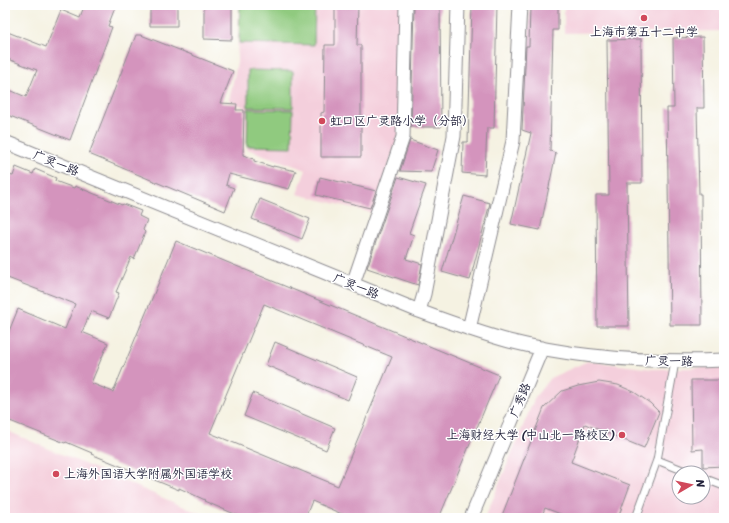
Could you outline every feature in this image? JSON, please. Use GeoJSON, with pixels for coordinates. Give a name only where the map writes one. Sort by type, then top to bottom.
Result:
{"type":"FeatureCollection","features":[{"type":"Feature","properties":{"kind":"street"},"geometry":{"type":"LineString","coordinates":[[353,284],[403,137],[406,5]]}},
{"type":"Feature","properties":{"kind":"street"},"geometry":{"type":"LineString","coordinates":[[419,311],[424,294],[454,136],[458,5]]}},
{"type":"Feature","properties":{"kind":"street"},"geometry":{"type":"LineString","coordinates":[[469,329],[513,140],[520,5]]}},
{"type":"Feature","properties":{"kind":"street","name":"广灵一路"},"geometry":{"type":"LineString","coordinates":[[5,142],[419,311],[469,329],[542,348],[603,358],[675,362],[724,360]]}},
{"type":"Feature","properties":{"kind":"street","name":"广秀路"},"geometry":{"type":"LineString","coordinates":[[471,518],[542,348]]}},
{"type":"Feature","properties":{"kind":"lane"},"geometry":{"type":"LineString","coordinates":[[636,518],[657,460],[675,362]]}},
{"type":"Feature","properties":{"kind":"lane"},"geometry":{"type":"LineString","coordinates":[[657,460],[671,466]]}},
{"type":"Feature","properties":{"kind":"lane"},"geometry":{"type":"LineString","coordinates":[[711,481],[724,486]]}},
{"type":"Feature","properties":{"kind":"shaded area","name":"虹口区广灵路小学（分部）"},"geometry":{"type":"Polygon","coordinates":[[[239,5],[402,5],[399,135],[373,213],[297,194],[306,170],[247,149],[244,107],[229,100],[237,63],[239,5]]]}},
{"type":"Feature","properties":{"kind":"shaded area","name":"上海市第五十二中学"},"geometry":{"type":"Polygon","coordinates":[[[564,5],[724,5],[724,31],[564,33],[564,5]]]}},
{"type":"Feature","properties":{"kind":"shaded area","name":"上海财经大学 (中山北一路校区)"},"geometry":{"type":"Polygon","coordinates":[[[588,361],[653,369],[724,367],[724,518],[485,518],[535,397],[550,378],[588,361]]]}},
{"type":"Feature","properties":{"kind":"shaded area","name":"上海外国语大学附属外国语学校"},"geometry":{"type":"Polygon","coordinates":[[[5,430],[210,518],[5,518],[5,430]]]}},
{"type":"Feature","properties":{"kind":"green space"},"geometry":{"type":"Polygon","coordinates":[[[240,5],[315,5],[314,45],[239,43],[240,5]]]}},
{"type":"Feature","properties":{"kind":"green space"},"geometry":{"type":"Polygon","coordinates":[[[248,70],[293,71],[293,108],[248,107],[248,70]]]}},
{"type":"Feature","properties":{"kind":"green space"},"geometry":{"type":"Polygon","coordinates":[[[248,109],[293,110],[292,147],[247,146],[248,109]]]}},
{"type":"Feature","properties":{"kind":"building"},"geometry":{"type":"Polygon","coordinates":[[[85,5],[116,5],[108,26],[112,27],[70,140],[5,114],[5,88],[26,97],[37,70],[5,58],[5,31],[46,47],[61,10],[80,18],[85,5]]]}},
{"type":"Feature","properties":{"kind":"building"},"geometry":{"type":"Polygon","coordinates":[[[150,5],[177,5],[177,26],[150,26],[150,5]]]}},
{"type":"Feature","properties":{"kind":"building"},"geometry":{"type":"Polygon","coordinates":[[[204,5],[232,5],[232,40],[204,39],[204,5]]]}},
{"type":"Feature","properties":{"kind":"building"},"geometry":{"type":"Polygon","coordinates":[[[335,5],[358,5],[357,45],[361,45],[361,157],[321,157],[321,113],[324,112],[325,45],[335,45],[335,5]]]}},
{"type":"Feature","properties":{"kind":"building"},"geometry":{"type":"Polygon","coordinates":[[[414,5],[440,5],[441,127],[411,127],[414,5]]]}},
{"type":"Feature","properties":{"kind":"building"},"geometry":{"type":"Polygon","coordinates":[[[472,5],[497,5],[494,128],[487,128],[485,175],[462,173],[463,142],[468,142],[472,5]]]}},
{"type":"Feature","properties":{"kind":"building"},"geometry":{"type":"Polygon","coordinates":[[[530,5],[558,5],[558,30],[553,30],[550,151],[556,153],[540,230],[511,224],[531,133],[522,130],[526,46],[529,46],[530,5]]]}},
{"type":"Feature","properties":{"kind":"building"},"geometry":{"type":"Polygon","coordinates":[[[136,35],[141,35],[233,71],[221,103],[237,104],[236,110],[244,110],[243,155],[254,159],[254,161],[273,167],[296,171],[289,189],[229,174],[226,185],[234,188],[225,211],[89,154],[136,35]]]}},
{"type":"Feature","properties":{"kind":"building"},"geometry":{"type":"Polygon","coordinates":[[[703,37],[704,108],[697,108],[699,194],[701,194],[702,325],[670,325],[667,108],[674,108],[673,38],[703,37]]]}},
{"type":"Feature","properties":{"kind":"building"},"geometry":{"type":"Polygon","coordinates":[[[641,39],[642,183],[627,183],[629,326],[597,326],[596,195],[609,195],[607,40],[641,39]]]}},
{"type":"Feature","properties":{"kind":"building"},"geometry":{"type":"Polygon","coordinates":[[[410,140],[438,150],[431,172],[400,171],[410,140]]]}},
{"type":"Feature","properties":{"kind":"building"},"geometry":{"type":"Polygon","coordinates":[[[16,167],[33,174],[35,169],[56,178],[55,181],[74,188],[75,186],[141,211],[139,216],[147,220],[143,230],[145,232],[134,259],[131,257],[116,292],[119,293],[109,318],[91,311],[82,332],[108,343],[91,383],[113,392],[176,241],[499,375],[439,518],[351,518],[312,501],[305,518],[244,518],[204,501],[205,500],[179,488],[179,490],[91,454],[92,453],[66,442],[65,443],[5,419],[5,341],[18,309],[65,329],[75,304],[5,277],[5,183],[8,175],[13,176],[16,167]],[[264,304],[210,433],[338,486],[392,357],[264,304]]]}},
{"type":"Feature","properties":{"kind":"building"},"geometry":{"type":"Polygon","coordinates":[[[320,177],[376,191],[370,208],[316,195],[320,177]]]}},
{"type":"Feature","properties":{"kind":"building"},"geometry":{"type":"Polygon","coordinates":[[[398,177],[426,185],[409,233],[414,235],[406,259],[422,264],[418,285],[367,268],[398,177]]]}},
{"type":"Feature","properties":{"kind":"building"},"geometry":{"type":"Polygon","coordinates":[[[464,196],[490,203],[470,280],[442,272],[464,196]]]}},
{"type":"Feature","properties":{"kind":"building"},"geometry":{"type":"Polygon","coordinates":[[[260,199],[310,219],[302,239],[252,219],[260,199]]]}},
{"type":"Feature","properties":{"kind":"building"},"geometry":{"type":"Polygon","coordinates":[[[275,342],[357,377],[348,400],[266,365],[275,342]]]}},
{"type":"Feature","properties":{"kind":"building"},"geometry":{"type":"Polygon","coordinates":[[[691,380],[724,380],[724,466],[711,467],[711,465],[703,465],[703,449],[692,450],[691,380]]]}},
{"type":"Feature","properties":{"kind":"building"},"geometry":{"type":"Polygon","coordinates":[[[599,382],[618,385],[634,392],[650,403],[659,412],[644,448],[585,424],[571,462],[630,485],[618,518],[571,518],[545,508],[541,518],[501,518],[544,408],[562,391],[599,382]]]}},
{"type":"Feature","properties":{"kind":"building"},"geometry":{"type":"Polygon","coordinates":[[[253,393],[335,428],[326,450],[244,416],[253,393]]]}},
{"type":"Feature","properties":{"kind":"place","name":"上海市第五十二中学"},"geometry":{"type":"Point","coordinates":[644,18]}},
{"type":"Feature","properties":{"kind":"place","name":"虹口区广灵路小学（分部）"},"geometry":{"type":"Point","coordinates":[322,121]}},
{"type":"Feature","properties":{"kind":"place","name":"上海财经大学 (中山北一路校区)"},"geometry":{"type":"Point","coordinates":[622,435]}},
{"type":"Feature","properties":{"kind":"place","name":"上海外国语大学附属外国语学校"},"geometry":{"type":"Point","coordinates":[56,474]}}]}
